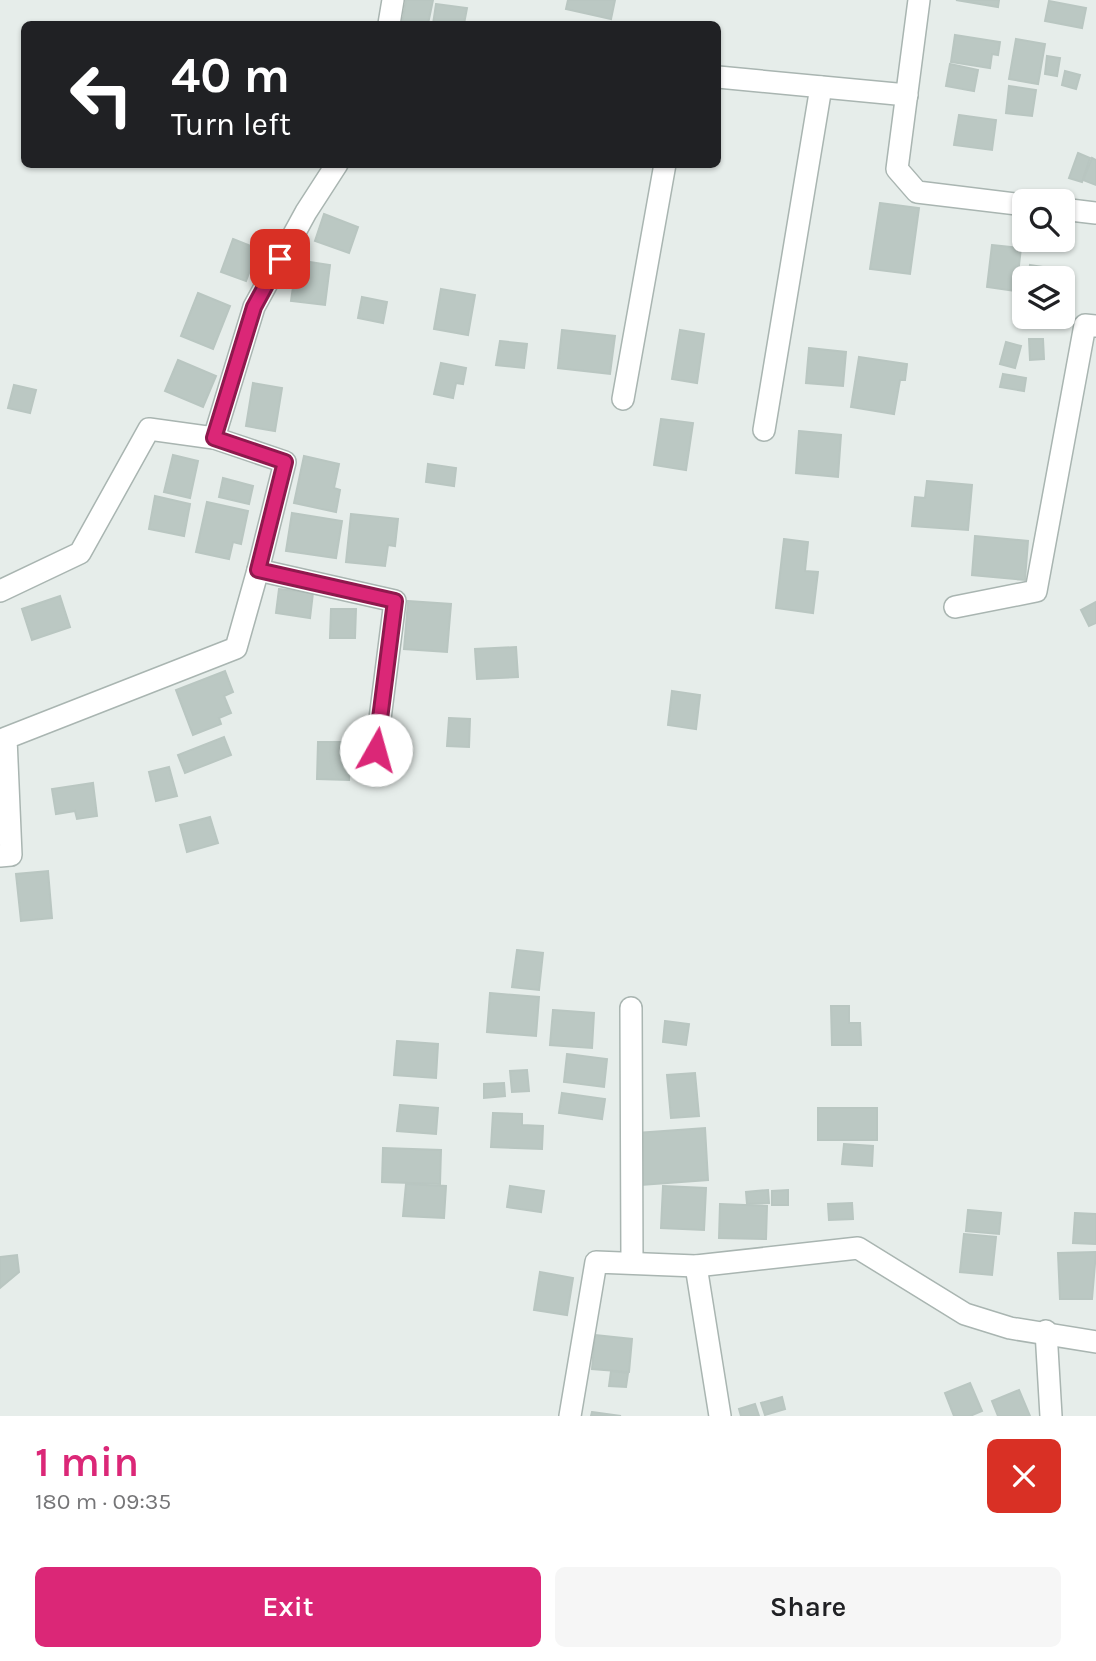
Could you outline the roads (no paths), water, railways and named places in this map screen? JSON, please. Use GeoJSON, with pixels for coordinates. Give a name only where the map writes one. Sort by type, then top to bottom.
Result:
{"type":"FeatureCollection","features":[{"type":"Feature","properties":{"kind":"street"},"geometry":{"type":"LineString","coordinates":[[390,21],[393,0]]}},
{"type":"Feature","properties":{"kind":"street"},"geometry":{"type":"LineString","coordinates":[[919,0],[897,169],[916,192],[1012,204]]}},
{"type":"Feature","properties":{"kind":"street"},"geometry":{"type":"LineString","coordinates":[[721,77],[907,95]]}},
{"type":"Feature","properties":{"kind":"street"},"geometry":{"type":"LineString","coordinates":[[764,430],[821,86]]}},
{"type":"Feature","properties":{"kind":"street"},"geometry":{"type":"LineString","coordinates":[[214,438],[254,307],[306,212],[334,168]]}},
{"type":"Feature","properties":{"kind":"street"},"geometry":{"type":"LineString","coordinates":[[623,399],[664,168]]}},
{"type":"Feature","properties":{"kind":"street"},"geometry":{"type":"LineString","coordinates":[[1075,211],[1096,213]]}},
{"type":"Feature","properties":{"kind":"street"},"geometry":{"type":"LineString","coordinates":[[955,607],[1036,591],[1085,325],[1096,326]]}},
{"type":"Feature","properties":{"kind":"street"},"geometry":{"type":"LineString","coordinates":[[0,591],[80,553],[149,429],[214,438],[285,462],[236,648],[6,738],[11,855],[0,856]]}},
{"type":"Feature","properties":{"kind":"street"},"geometry":{"type":"LineString","coordinates":[[258,570],[395,601],[376,750]]}},
{"type":"Feature","properties":{"kind":"street"},"geometry":{"type":"LineString","coordinates":[[631,1008],[632,1262]]}},
{"type":"Feature","properties":{"kind":"street"},"geometry":{"type":"LineString","coordinates":[[570,1416],[596,1262],[696,1266],[858,1248],[965,1314],[1010,1328],[1046,1331],[1096,1342]]}},
{"type":"Feature","properties":{"kind":"street"},"geometry":{"type":"LineString","coordinates":[[696,1266],[720,1416]]}},
{"type":"Feature","properties":{"kind":"street"},"geometry":{"type":"LineString","coordinates":[[1046,1331],[1051,1416]]}}]}
